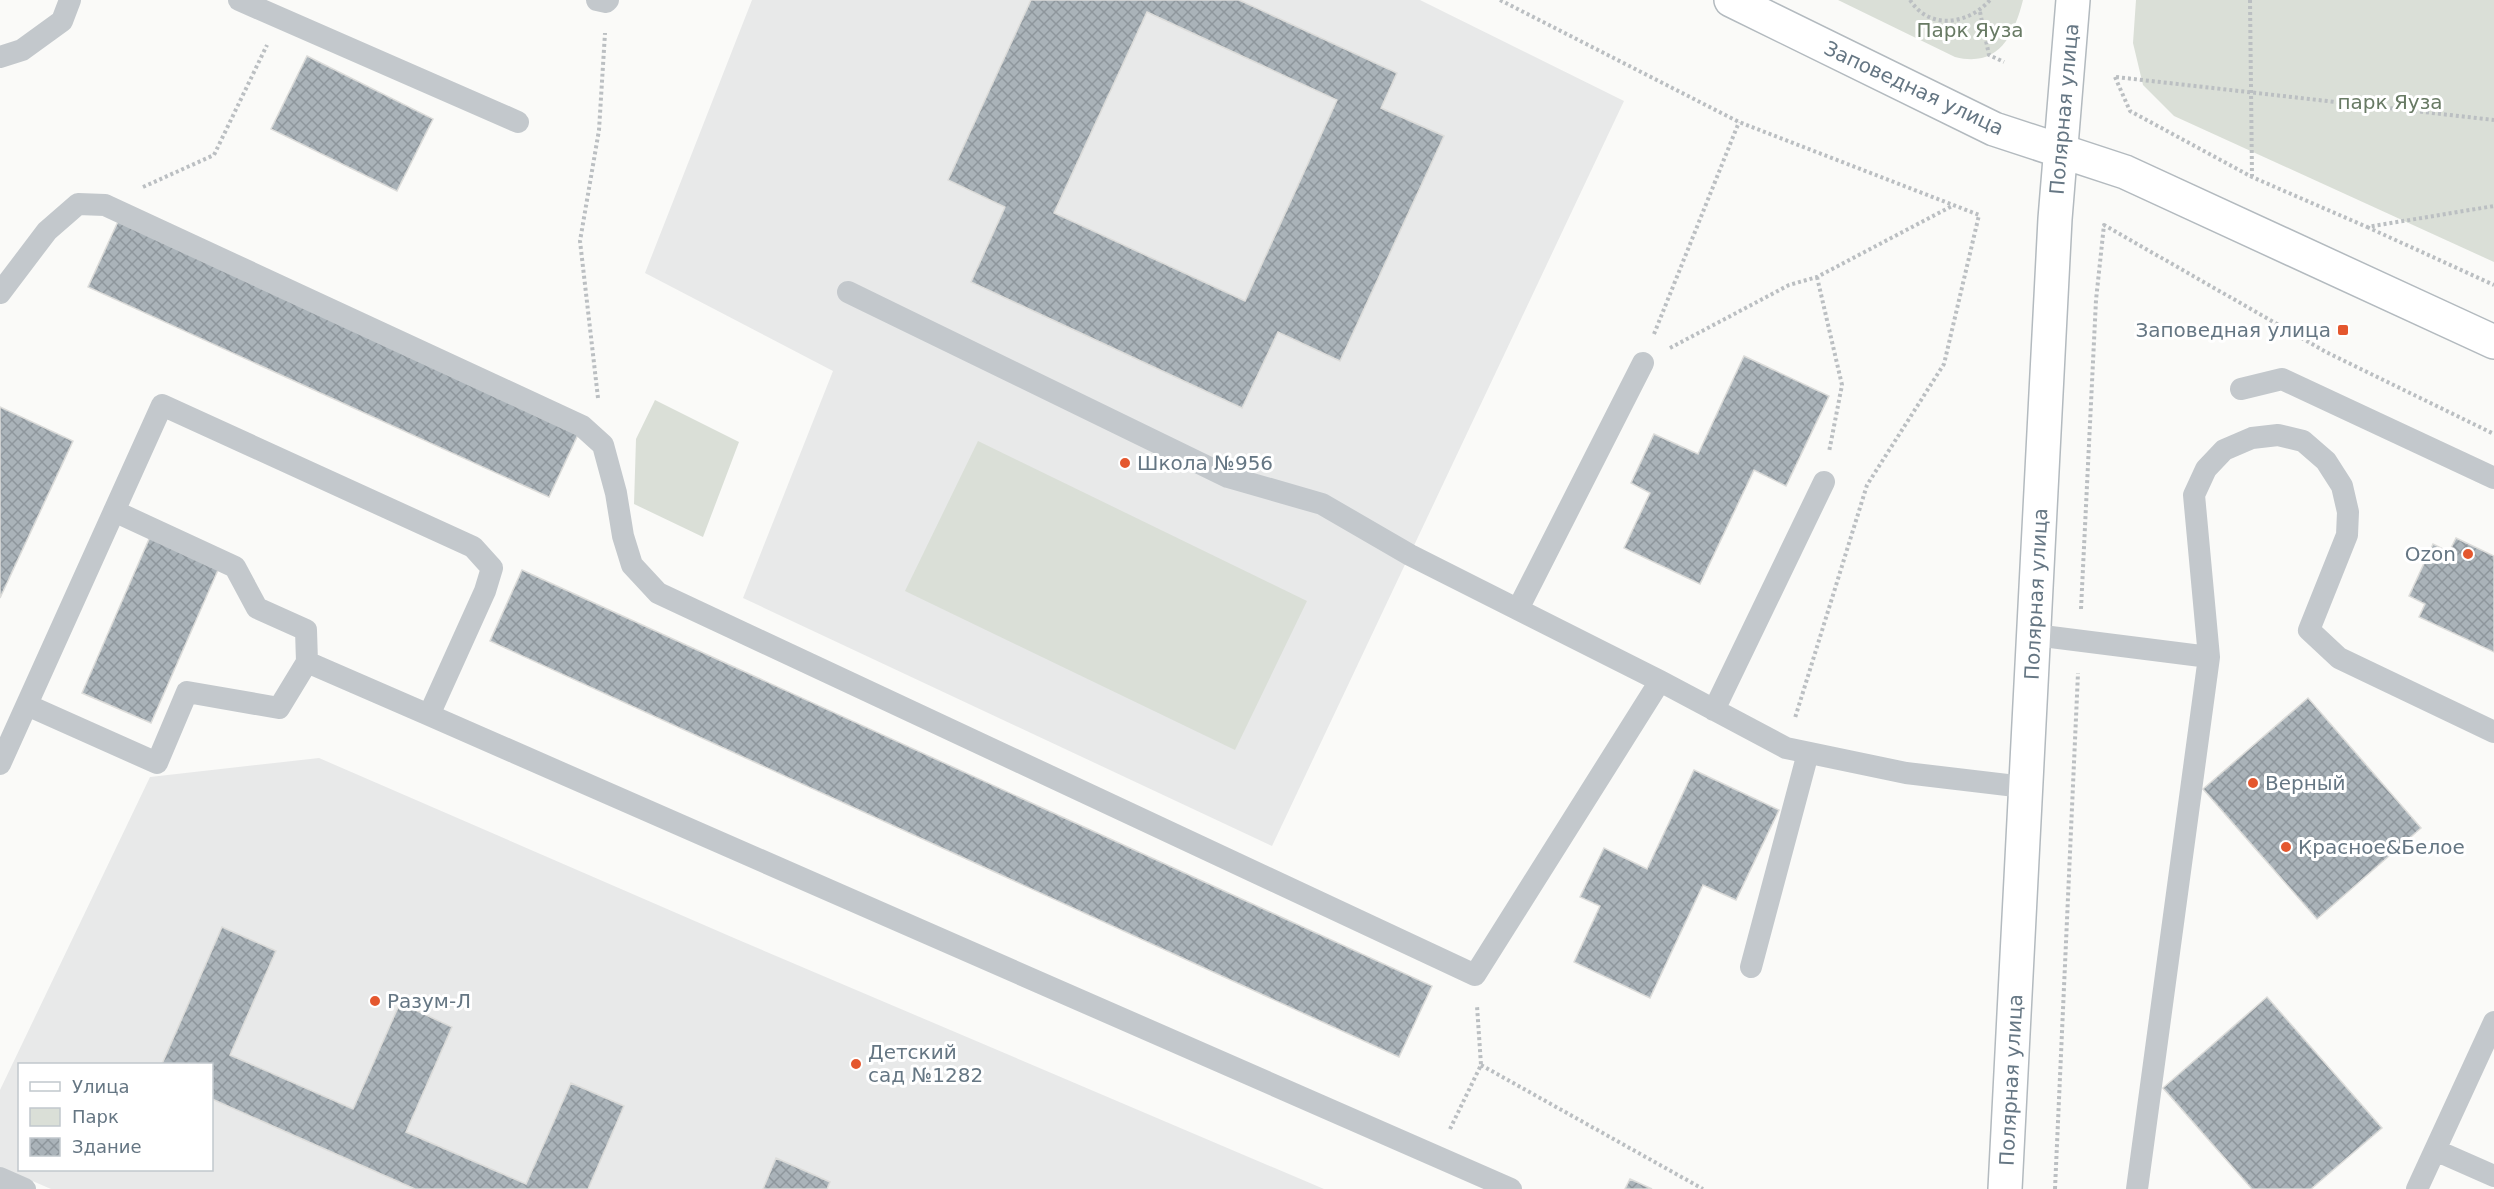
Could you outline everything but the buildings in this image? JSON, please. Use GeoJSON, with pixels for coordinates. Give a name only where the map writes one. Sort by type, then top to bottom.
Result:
{"type":"FeatureCollection","features":[{"type":"Feature","properties":{"kind":"main road","name":"Заповедная улица"},"geometry":{"type":"LineString","coordinates":[[1731,0],[1994,129],[2125,172],[2494,342]]}},
{"type":"Feature","properties":{"kind":"main road","name":"Полярная улица"},"geometry":{"type":"LineString","coordinates":[[2005,1189],[2024,787],[2035,635],[2060,151],[2073,0]]}},
{"type":"Feature","properties":{"kind":"lane"},"geometry":{"type":"LineString","coordinates":[[0,57],[22,50],[62,21],[70,0]]}},
{"type":"Feature","properties":{"kind":"lane"},"geometry":{"type":"LineString","coordinates":[[239,0],[518,122]]}},
{"type":"Feature","properties":{"kind":"lane"},"geometry":{"type":"LineString","coordinates":[[0,293],[47,231],[78,204],[105,205],[582,426],[603,445],[616,493],[623,536],[632,565],[658,593],[1475,975],[1660,681]]}},
{"type":"Feature","properties":{"kind":"lane"},"geometry":{"type":"LineString","coordinates":[[848,292],[1228,477],[1322,504],[1410,555],[1797,750],[1906,773],[2024,787]]}},
{"type":"Feature","properties":{"kind":"lane"},"geometry":{"type":"LineString","coordinates":[[1518,609],[1643,363]]}},
{"type":"Feature","properties":{"kind":"lane"},"geometry":{"type":"LineString","coordinates":[[2241,389],[2282,379],[2494,478]]}},
{"type":"Feature","properties":{"kind":"lane"},"geometry":{"type":"LineString","coordinates":[[0,764],[162,405],[473,547],[492,568],[485,591],[429,716]]}},
{"type":"Feature","properties":{"kind":"lane"},"geometry":{"type":"LineString","coordinates":[[2137,1189],[2209,657],[2194,495],[2206,469],[2224,450],[2252,438],[2278,435],[2303,441],[2326,461],[2342,486],[2348,512],[2347,535],[2309,630],[2339,658],[2494,732]]}},
{"type":"Feature","properties":{"kind":"lane"},"geometry":{"type":"LineString","coordinates":[[1714,710],[1824,482]]}},
{"type":"Feature","properties":{"kind":"lane"},"geometry":{"type":"LineString","coordinates":[[27,705],[157,763],[187,692],[279,708],[307,662],[306,630],[257,608],[235,567],[114,511]]}},
{"type":"Feature","properties":{"kind":"lane"},"geometry":{"type":"LineString","coordinates":[[2035,635],[2209,657]]}},
{"type":"Feature","properties":{"kind":"lane"},"geometry":{"type":"LineString","coordinates":[[307,662],[1511,1189]]}},
{"type":"Feature","properties":{"kind":"lane"},"geometry":{"type":"LineString","coordinates":[[1751,967],[1797,750]]}},
{"type":"Feature","properties":{"kind":"lane"},"geometry":{"type":"LineString","coordinates":[[2417,1189],[2494,1022]]}},
{"type":"Feature","properties":{"kind":"lane"},"geometry":{"type":"LineString","coordinates":[[2435,1150],[2494,1176]]}},
{"type":"Feature","properties":{"kind":"lane"},"geometry":{"type":"LineString","coordinates":[[0,1178],[25,1189]]}},
{"type":"Feature","properties":{"kind":"path"},"geometry":{"type":"LineString","coordinates":[[1500,0],[1739,122],[1978,215],[1944,364],[1867,485],[1797,750]]}},
{"type":"Feature","properties":{"kind":"path"},"geometry":{"type":"LineString","coordinates":[[1910,0],[1916,9],[1942,22],[1962,21],[1980,12],[1990,0]]}},
{"type":"Feature","properties":{"kind":"path"},"geometry":{"type":"LineString","coordinates":[[2250,0],[2252,177]]}},
{"type":"Feature","properties":{"kind":"path"},"geometry":{"type":"LineString","coordinates":[[603,445],[580,241],[599,130],[604,1]]}},
{"type":"Feature","properties":{"kind":"path"},"geometry":{"type":"LineString","coordinates":[[1980,12],[1989,56],[2004,62]]}},
{"type":"Feature","properties":{"kind":"path"},"geometry":{"type":"LineString","coordinates":[[105,205],[214,155],[280,18]]}},
{"type":"Feature","properties":{"kind":"path"},"geometry":{"type":"LineString","coordinates":[[2494,120],[2115,77],[2130,111],[2252,177],[2494,285]]}},
{"type":"Feature","properties":{"kind":"path"},"geometry":{"type":"LineString","coordinates":[[1643,363],[1739,122]]}},
{"type":"Feature","properties":{"kind":"path"},"geometry":{"type":"LineString","coordinates":[[1643,363],[1789,285],[1817,277],[1953,206]]}},
{"type":"Feature","properties":{"kind":"path"},"geometry":{"type":"LineString","coordinates":[[2367,227],[2494,207]]}},
{"type":"Feature","properties":{"kind":"path"},"geometry":{"type":"LineString","coordinates":[[2055,1189],[2096,300],[2104,225],[2326,352],[2494,434]]}},
{"type":"Feature","properties":{"kind":"path"},"geometry":{"type":"LineString","coordinates":[[1817,277],[1842,385],[1824,482]]}},
{"type":"Feature","properties":{"kind":"path"},"geometry":{"type":"LineString","coordinates":[[1436,1156],[1481,1065],[1475,975]]}},
{"type":"Feature","properties":{"kind":"path"},"geometry":{"type":"LineString","coordinates":[[1481,1065],[1703,1189]]}},
{"type":"Feature","properties":{"kind":"shaded area","name":"Школа №956"},"geometry":{"type":"Polygon","coordinates":[[[752,0],[1420,0],[1624,101],[1272,846],[743,598],[833,371],[645,273],[752,0]]]}},
{"type":"Feature","properties":{"kind":"shaded area","name":"Разум-Л"},"geometry":{"type":"Polygon","coordinates":[[[319,758],[734,938],[1324,1189],[51,1189],[0,1167],[0,1090],[150,777],[319,758]]]}},
{"type":"Feature","properties":{"kind":"green space","name":"парк Яуза"},"geometry":{"type":"Polygon","coordinates":[[[1838,0],[2023,0],[2015,26],[2002,46],[1982,58],[1970,59],[1955,57],[1838,0]]]}},
{"type":"Feature","properties":{"kind":"green space","name":"парк Яуза"},"geometry":{"type":"Polygon","coordinates":[[[2136,0],[2494,0],[2494,262],[2174,116],[2143,85],[2133,43],[2136,0]]]}},
{"type":"Feature","properties":{"kind":"green space"},"geometry":{"type":"Polygon","coordinates":[[[655,400],[739,442],[703,537],[634,504],[636,439],[655,400]]]}},
{"type":"Feature","properties":{"kind":"green space"},"geometry":{"type":"Polygon","coordinates":[[[978,441],[1307,601],[1235,750],[905,591],[978,441]]]}},
{"type":"Feature","properties":{"kind":"place","name":"Заповедная улица"},"geometry":{"type":"Point","coordinates":[2343,330]}},
{"type":"Feature","properties":{"kind":"place","name":"Школа №956"},"geometry":{"type":"Point","coordinates":[1125,463]}},
{"type":"Feature","properties":{"kind":"place","name":"Ozon"},"geometry":{"type":"Point","coordinates":[2468,554]}},
{"type":"Feature","properties":{"kind":"place","name":"Верный"},"geometry":{"type":"Point","coordinates":[2253,783]}},
{"type":"Feature","properties":{"kind":"place","name":"Красное&Белое"},"geometry":{"type":"Point","coordinates":[2286,847]}},
{"type":"Feature","properties":{"kind":"place","name":"Разум-Л"},"geometry":{"type":"Point","coordinates":[375,1001]}},
{"type":"Feature","properties":{"kind":"place","name":"Детский сад №1282"},"geometry":{"type":"Point","coordinates":[856,1064]}},
{"type":"Feature","properties":{"kind":"park label","name":"Парк Яуза"},"geometry":{"type":"Point","coordinates":[1970,30]}}]}
